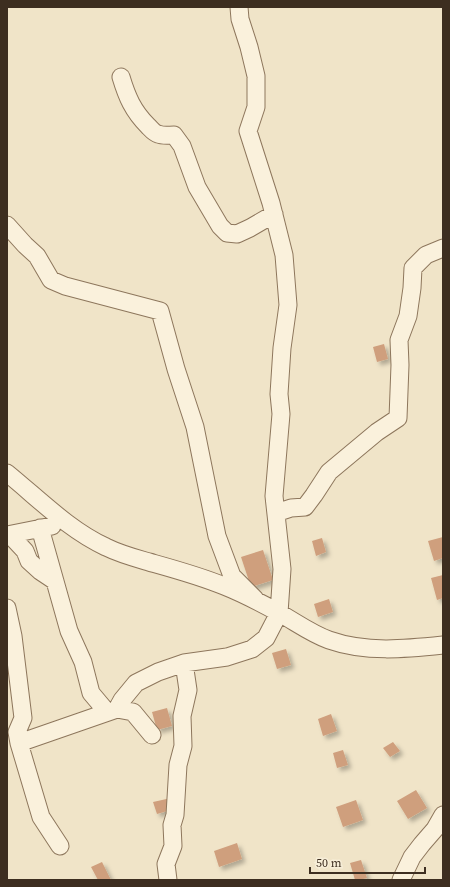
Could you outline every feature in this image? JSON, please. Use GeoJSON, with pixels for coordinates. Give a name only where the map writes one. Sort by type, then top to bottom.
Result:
{"type":"FeatureCollection","features":[{"type":"Feature","properties":{"kind":"street"},"geometry":{"type":"LineString","coordinates":[[112,711],[136,683],[158,672],[184,663],[227,657],[252,649],[266,638],[279,613],[282,569],[274,496],[281,414],[279,394],[282,348],[288,305],[284,255],[274,214],[248,131],[256,107],[256,76],[238,7]]}},
{"type":"Feature","properties":{"kind":"street"},"geometry":{"type":"LineString","coordinates":[[121,77],[133,108],[146,124],[156,134],[174,135],[182,146],[197,187],[220,226],[227,233],[237,234],[274,214]]}},
{"type":"Feature","properties":{"kind":"street"},"geometry":{"type":"LineString","coordinates":[[7,225],[37,256],[51,280],[65,286],[160,311],[176,369],[196,427],[218,536],[232,576],[255,599]]}},
{"type":"Feature","properties":{"kind":"street"},"geometry":{"type":"LineString","coordinates":[[276,514],[291,508],[305,507],[329,472],[377,432],[398,418],[400,365],[399,340],[408,316],[413,268],[426,255],[443,248]]}},
{"type":"Feature","properties":{"kind":"street"},"geometry":{"type":"LineString","coordinates":[[7,473],[67,523],[107,548],[224,586],[255,599],[328,640],[348,646],[366,648],[407,648],[443,645]]}},
{"type":"Feature","properties":{"kind":"street"},"geometry":{"type":"LineString","coordinates":[[8,539],[40,528],[67,523]]}},
{"type":"Feature","properties":{"kind":"street"},"geometry":{"type":"LineString","coordinates":[[40,528],[69,631],[83,662],[91,693],[112,711]]}},
{"type":"Feature","properties":{"kind":"street"},"geometry":{"type":"LineString","coordinates":[[8,539],[25,551],[29,561],[40,572],[55,581]]}},
{"type":"Feature","properties":{"kind":"street"},"geometry":{"type":"LineString","coordinates":[[7,608],[13,636],[23,718],[17,732],[19,744],[41,817],[60,846]]}},
{"type":"Feature","properties":{"kind":"street"},"geometry":{"type":"LineString","coordinates":[[168,880],[166,864],[174,846],[172,825],[175,815],[178,765],[183,746],[182,716],[188,690],[184,663]]}},
{"type":"Feature","properties":{"kind":"street"},"geometry":{"type":"LineString","coordinates":[[19,744],[112,711],[133,712],[152,735]]}},
{"type":"Feature","properties":{"kind":"street"},"geometry":{"type":"LineString","coordinates":[[401,880],[412,857],[435,830],[443,815]]}},
{"type":"Feature","properties":{"kind":"building"},"geometry":{"type":"Polygon","coordinates":[[[384,344],[388,359],[377,362],[373,347],[384,344]]]}},
{"type":"Feature","properties":{"kind":"building"},"geometry":{"type":"Polygon","coordinates":[[[443,537],[443,558],[434,561],[428,541],[443,537]]]}},
{"type":"Feature","properties":{"kind":"building"},"geometry":{"type":"Polygon","coordinates":[[[322,538],[326,552],[316,556],[312,541],[322,538]]]}},
{"type":"Feature","properties":{"kind":"building"},"geometry":{"type":"Polygon","coordinates":[[[263,550],[273,580],[251,587],[241,557],[263,550]]]}},
{"type":"Feature","properties":{"kind":"building"},"geometry":{"type":"Polygon","coordinates":[[[443,575],[443,598],[437,600],[431,578],[443,575]]]}},
{"type":"Feature","properties":{"kind":"building"},"geometry":{"type":"Polygon","coordinates":[[[329,599],[333,612],[318,617],[314,604],[329,599]]]}},
{"type":"Feature","properties":{"kind":"building"},"geometry":{"type":"Polygon","coordinates":[[[286,649],[291,665],[277,669],[272,653],[286,649]]]}},
{"type":"Feature","properties":{"kind":"building"},"geometry":{"type":"Polygon","coordinates":[[[167,708],[172,726],[157,730],[152,712],[167,708]]]}},
{"type":"Feature","properties":{"kind":"building"},"geometry":{"type":"Polygon","coordinates":[[[331,714],[337,731],[323,736],[318,719],[331,714]]]}},
{"type":"Feature","properties":{"kind":"building"},"geometry":{"type":"Polygon","coordinates":[[[393,742],[400,751],[390,757],[383,748],[393,742]]]}},
{"type":"Feature","properties":{"kind":"building"},"geometry":{"type":"Polygon","coordinates":[[[343,750],[348,765],[337,768],[333,753],[343,750]]]}},
{"type":"Feature","properties":{"kind":"building"},"geometry":{"type":"Polygon","coordinates":[[[416,790],[427,808],[408,819],[397,801],[416,790]]]}},
{"type":"Feature","properties":{"kind":"building"},"geometry":{"type":"Polygon","coordinates":[[[171,798],[174,809],[157,814],[153,802],[171,798]]]}},
{"type":"Feature","properties":{"kind":"building"},"geometry":{"type":"Polygon","coordinates":[[[356,800],[363,820],[343,827],[336,807],[356,800]]]}},
{"type":"Feature","properties":{"kind":"building"},"geometry":{"type":"Polygon","coordinates":[[[237,843],[242,859],[219,867],[214,851],[237,843]]]}},
{"type":"Feature","properties":{"kind":"building"},"geometry":{"type":"Polygon","coordinates":[[[361,860],[367,878],[355,880],[350,863],[361,860]]]}},
{"type":"Feature","properties":{"kind":"building"},"geometry":{"type":"Polygon","coordinates":[[[102,862],[111,880],[98,880],[91,867],[102,862]]]}}]}
